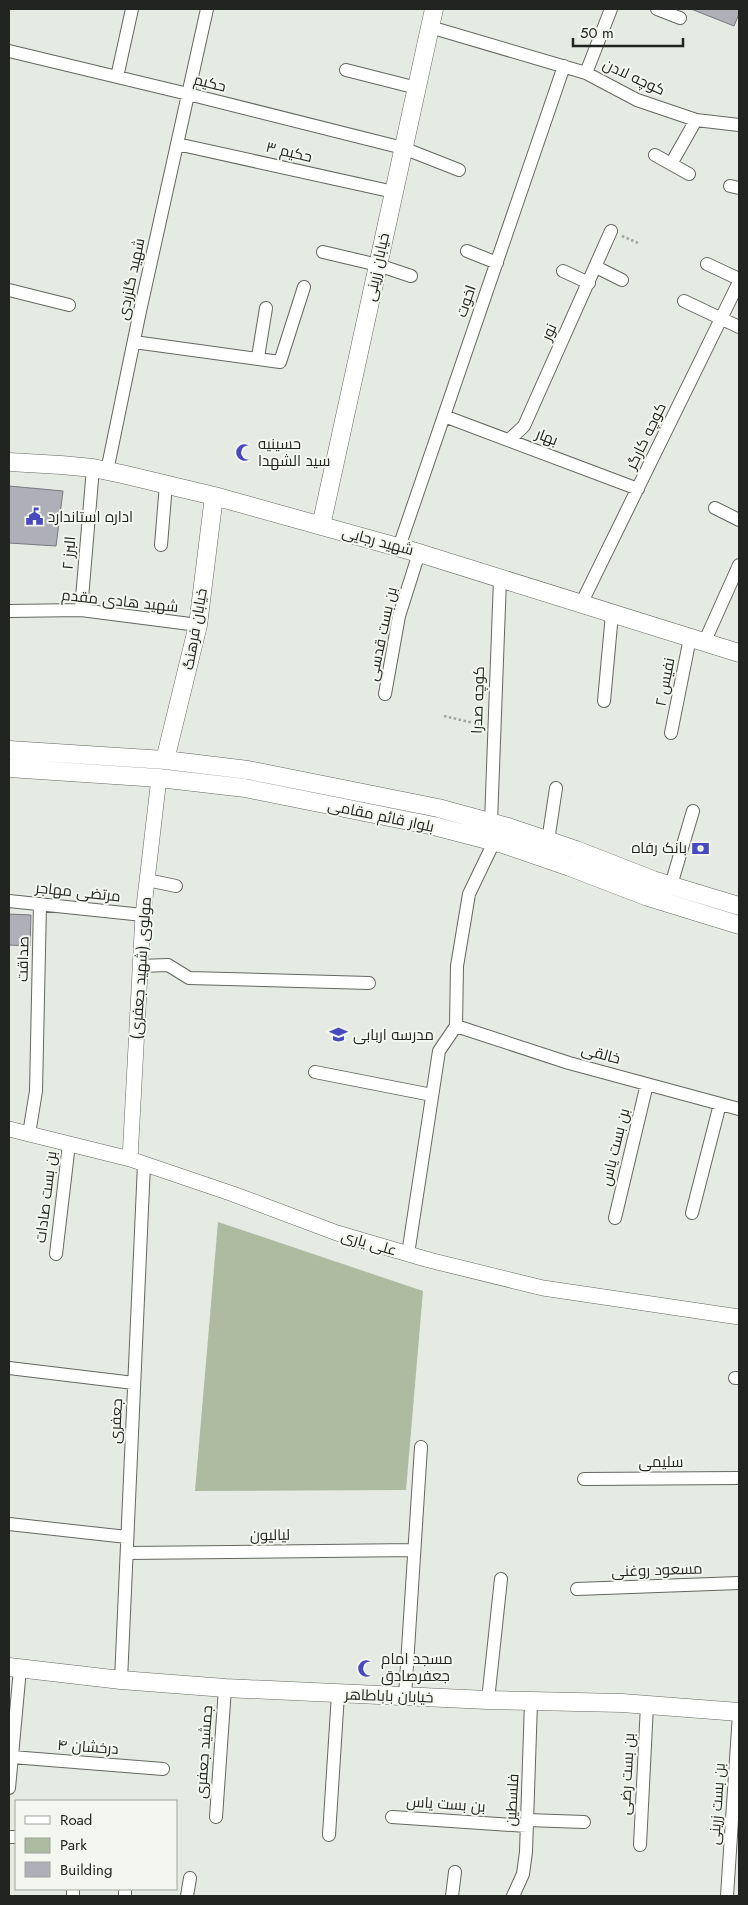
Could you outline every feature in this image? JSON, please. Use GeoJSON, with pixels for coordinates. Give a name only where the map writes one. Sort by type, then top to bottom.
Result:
{"type":"FeatureCollection","features":[{"type":"Feature","properties":{"kind":"main road","name":"خیابان زرینی"},"geometry":{"type":"LineString","coordinates":[[321,526],[434,9]]}},
{"type":"Feature","properties":{"kind":"main road","name":"شهید رجایی"},"geometry":{"type":"LineString","coordinates":[[9,462],[61,465],[100,470],[214,496],[420,553],[739,653]]}},
{"type":"Feature","properties":{"kind":"main road","name":"خیابان فرهنگ"},"geometry":{"type":"LineString","coordinates":[[165,760],[198,625],[214,496]]}},
{"type":"Feature","properties":{"kind":"main road","name":"بلوار قائم مقامی"},"geometry":{"type":"LineString","coordinates":[[12,750],[165,760],[248,770],[438,808],[491,822],[576,850],[671,885],[739,906]]}},
{"type":"Feature","properties":{"kind":"main road"},"geometry":{"type":"LineString","coordinates":[[12,750],[12,768]]}},
{"type":"Feature","properties":{"kind":"main road","name":"بلوار قائم مقامی"},"geometry":{"type":"LineString","coordinates":[[12,768],[159,778],[245,788],[434,826],[494,842],[570,867],[648,897],[739,925]]}},
{"type":"Feature","properties":{"kind":"main road"},"geometry":{"type":"LineString","coordinates":[[570,867],[576,850]]}},
{"type":"Feature","properties":{"kind":"main road","name":"خیابان باباطاهر"},"geometry":{"type":"LineString","coordinates":[[14,1668],[121,1680],[224,1688],[531,1702],[647,1705],[739,1713]]}},
{"type":"Feature","properties":{"kind":"street"},"geometry":{"type":"LineString","coordinates":[[117,77],[132,9]]}},
{"type":"Feature","properties":{"kind":"street","name":"شهید گلزردی"},"geometry":{"type":"LineString","coordinates":[[100,470],[134,342],[207,9]]}},
{"type":"Feature","properties":{"kind":"street"},"geometry":{"type":"LineString","coordinates":[[586,73],[611,9]]}},
{"type":"Feature","properties":{"kind":"street"},"geometry":{"type":"LineString","coordinates":[[658,9],[680,18]]}},
{"type":"Feature","properties":{"kind":"street","name":"کوچه لادن"},"geometry":{"type":"LineString","coordinates":[[430,27],[586,73],[636,100],[696,120],[739,125]]}},
{"type":"Feature","properties":{"kind":"street","name":"حکیم"},"geometry":{"type":"LineString","coordinates":[[9,51],[404,148],[459,170]]}},
{"type":"Feature","properties":{"kind":"street","name":"اخوت"},"geometry":{"type":"LineString","coordinates":[[399,547],[564,66]]}},
{"type":"Feature","properties":{"kind":"street"},"geometry":{"type":"LineString","coordinates":[[346,70],[417,88]]}},
{"type":"Feature","properties":{"kind":"street"},"geometry":{"type":"LineString","coordinates":[[671,164],[696,120]]}},
{"type":"Feature","properties":{"kind":"street","name":"حکیم ۳"},"geometry":{"type":"LineString","coordinates":[[177,144],[394,192]]}},
{"type":"Feature","properties":{"kind":"street"},"geometry":{"type":"LineString","coordinates":[[655,155],[689,174]]}},
{"type":"Feature","properties":{"kind":"street","name":"نور"},"geometry":{"type":"LineString","coordinates":[[509,440],[524,426],[611,231]]}},
{"type":"Feature","properties":{"kind":"street"},"geometry":{"type":"LineString","coordinates":[[467,251],[496,263]]}},
{"type":"Feature","properties":{"kind":"street"},"geometry":{"type":"LineString","coordinates":[[323,252],[378,265],[411,276]]}},
{"type":"Feature","properties":{"kind":"street"},"geometry":{"type":"LineString","coordinates":[[707,264],[739,280]]}},
{"type":"Feature","properties":{"kind":"street"},"geometry":{"type":"LineString","coordinates":[[596,267],[622,280]]}},
{"type":"Feature","properties":{"kind":"street"},"geometry":{"type":"LineString","coordinates":[[563,271],[588,283]]}},
{"type":"Feature","properties":{"kind":"street","name":"کوچه کارگر"},"geometry":{"type":"LineString","coordinates":[[581,604],[739,280]]}},
{"type":"Feature","properties":{"kind":"street"},"geometry":{"type":"LineString","coordinates":[[134,342],[258,357],[280,362],[304,287]]}},
{"type":"Feature","properties":{"kind":"street"},"geometry":{"type":"LineString","coordinates":[[9,290],[70,305]]}},
{"type":"Feature","properties":{"kind":"street"},"geometry":{"type":"LineString","coordinates":[[684,301],[739,327]]}},
{"type":"Feature","properties":{"kind":"street"},"geometry":{"type":"LineString","coordinates":[[258,357],[266,308]]}},
{"type":"Feature","properties":{"kind":"street","name":"بهار"},"geometry":{"type":"LineString","coordinates":[[444,416],[638,489]]}},
{"type":"Feature","properties":{"kind":"street","name":"البرز ۲"},"geometry":{"type":"LineString","coordinates":[[81,610],[100,470]]}},
{"type":"Feature","properties":{"kind":"street"},"geometry":{"type":"LineString","coordinates":[[161,545],[166,484]]}},
{"type":"Feature","properties":{"kind":"street"},"geometry":{"type":"LineString","coordinates":[[715,508],[739,520]]}},
{"type":"Feature","properties":{"kind":"street","name":"بن بست قدسی"},"geometry":{"type":"LineString","coordinates":[[385,694],[399,616],[420,553]]}},
{"type":"Feature","properties":{"kind":"street","name":"نفیس ۲"},"geometry":{"type":"LineString","coordinates":[[672,733],[697,640],[739,565]]}},
{"type":"Feature","properties":{"kind":"street","name":"کوچه صدرا"},"geometry":{"type":"LineString","coordinates":[[491,822],[500,579]]}},
{"type":"Feature","properties":{"kind":"street","name":"شهید هادی مقدم"},"geometry":{"type":"LineString","coordinates":[[9,611],[81,610],[198,625]]}},
{"type":"Feature","properties":{"kind":"street"},"geometry":{"type":"LineString","coordinates":[[604,701],[612,614]]}},
{"type":"Feature","properties":{"kind":"street","name":"مولوی (شهید جعفری)"},"geometry":{"type":"LineString","coordinates":[[137,1161],[140,966],[143,915],[159,778]]}},
{"type":"Feature","properties":{"kind":"street"},"geometry":{"type":"LineString","coordinates":[[548,841],[556,788]]}},
{"type":"Feature","properties":{"kind":"street"},"geometry":{"type":"LineString","coordinates":[[671,885],[693,811]]}},
{"type":"Feature","properties":{"kind":"street"},"geometry":{"type":"LineString","coordinates":[[408,1254],[439,1052],[456,1026],[457,966],[469,894],[494,842]]}},
{"type":"Feature","properties":{"kind":"street"},"geometry":{"type":"LineString","coordinates":[[147,880],[176,886]]}},
{"type":"Feature","properties":{"kind":"street","name":"مرتضی مهاجر"},"geometry":{"type":"LineString","coordinates":[[9,902],[143,915]]}},
{"type":"Feature","properties":{"kind":"street","name":"صداقت"},"geometry":{"type":"LineString","coordinates":[[29,1134],[36,1091],[40,904]]}},
{"type":"Feature","properties":{"kind":"street"},"geometry":{"type":"LineString","coordinates":[[140,966],[168,965],[189,978],[369,983]]}},
{"type":"Feature","properties":{"kind":"street","name":"خالقی"},"geometry":{"type":"LineString","coordinates":[[456,1026],[569,1063],[739,1109]]}},
{"type":"Feature","properties":{"kind":"street"},"geometry":{"type":"LineString","coordinates":[[315,1072],[432,1095]]}},
{"type":"Feature","properties":{"kind":"street","name":"بن بست یاس"},"geometry":{"type":"LineString","coordinates":[[614,1218],[647,1084]]}},
{"type":"Feature","properties":{"kind":"street"},"geometry":{"type":"LineString","coordinates":[[692,1213],[720,1104]]}},
{"type":"Feature","properties":{"kind":"street","name":"علی یاری"},"geometry":{"type":"LineString","coordinates":[[9,1131],[29,1134],[137,1161],[337,1233],[408,1254],[543,1288],[739,1317]]}},
{"type":"Feature","properties":{"kind":"street","name":"بن بست صادات"},"geometry":{"type":"LineString","coordinates":[[56,1254],[69,1144]]}},
{"type":"Feature","properties":{"kind":"street","name":"جعفری"},"geometry":{"type":"LineString","coordinates":[[121,1680],[134,1383],[137,1161]]}},
{"type":"Feature","properties":{"kind":"street"},"geometry":{"type":"LineString","coordinates":[[9,1368],[134,1383]]}},
{"type":"Feature","properties":{"kind":"street"},"geometry":{"type":"LineString","coordinates":[[406,1696],[421,1447]]}},
{"type":"Feature","properties":{"kind":"street","name":"سلیمی"},"geometry":{"type":"LineString","coordinates":[[584,1478],[739,1478]]}},
{"type":"Feature","properties":{"kind":"street"},"geometry":{"type":"LineString","coordinates":[[9,1524],[127,1537]]}},
{"type":"Feature","properties":{"kind":"street","name":"لیالیون"},"geometry":{"type":"LineString","coordinates":[[127,1553],[414,1550]]}},
{"type":"Feature","properties":{"kind":"street"},"geometry":{"type":"LineString","coordinates":[[488,1700],[500,1579]]}},
{"type":"Feature","properties":{"kind":"street","name":"مسعود روغنی"},"geometry":{"type":"LineString","coordinates":[[577,1589],[739,1583]]}},
{"type":"Feature","properties":{"kind":"street"},"geometry":{"type":"LineString","coordinates":[[9,1788],[12,1757],[14,1668]]}},
{"type":"Feature","properties":{"kind":"street","name":"جمشید جعفری"},"geometry":{"type":"LineString","coordinates":[[216,1817],[224,1688]]}},
{"type":"Feature","properties":{"kind":"street"},"geometry":{"type":"LineString","coordinates":[[329,1835],[338,1694]]}},
{"type":"Feature","properties":{"kind":"street","name":"فلسطین"},"geometry":{"type":"LineString","coordinates":[[512,1896],[523,1874],[526,1852],[531,1702]]}},
{"type":"Feature","properties":{"kind":"street","name":"بن بست رضی"},"geometry":{"type":"LineString","coordinates":[[640,1845],[647,1705]]}},
{"type":"Feature","properties":{"kind":"street","name":"بن بست زرینی"},"geometry":{"type":"LineString","coordinates":[[727,1896],[739,1713]]}},
{"type":"Feature","properties":{"kind":"street","name":"درخشان ۴"},"geometry":{"type":"LineString","coordinates":[[12,1757],[163,1769]]}},
{"type":"Feature","properties":{"kind":"street","name":"بن بست یاس"},"geometry":{"type":"LineString","coordinates":[[392,1817],[527,1823],[584,1822]]}},
{"type":"Feature","properties":{"kind":"street"},"geometry":{"type":"LineString","coordinates":[[452,1896],[455,1872]]}},
{"type":"Feature","properties":{"kind":"street"},"geometry":{"type":"LineString","coordinates":[[187,1896],[190,1878]]}},
{"type":"Feature","properties":{"kind":"path"},"geometry":{"type":"LineString","coordinates":[[444,716],[493,728]]}},
{"type":"Feature","properties":{"kind":"green space"},"geometry":{"type":"Polygon","coordinates":[[[218,1222],[423,1291],[406,1490],[195,1491],[218,1222]]]}},
{"type":"Feature","properties":{"kind":"building"},"geometry":{"type":"Polygon","coordinates":[[[691,9],[739,9],[739,14],[734,26],[691,9]]]}},
{"type":"Feature","properties":{"kind":"building","name":"اداره استاندارد"},"geometry":{"type":"Polygon","coordinates":[[[9,486],[63,491],[56,546],[9,543],[9,486]]]}},
{"type":"Feature","properties":{"kind":"building"},"geometry":{"type":"Polygon","coordinates":[[[9,914],[31,915],[30,946],[9,945],[9,914]]]}},
{"type":"Feature","properties":{"kind":"place","name":"حسینیه سید الشهدا"},"geometry":{"type":"Point","coordinates":[244,453]}},
{"type":"Feature","properties":{"kind":"place","name":"اداره استاندارد"},"geometry":{"type":"Point","coordinates":[34,517]}},
{"type":"Feature","properties":{"kind":"place","name":"بانک رفاه"},"geometry":{"type":"Point","coordinates":[701,848]}},
{"type":"Feature","properties":{"kind":"place","name":"مدرسه اربابی"},"geometry":{"type":"Point","coordinates":[339,1035]}},
{"type":"Feature","properties":{"kind":"place","name":"مسجد امام جعفرصادق"},"geometry":{"type":"Point","coordinates":[367,1668]}}]}
